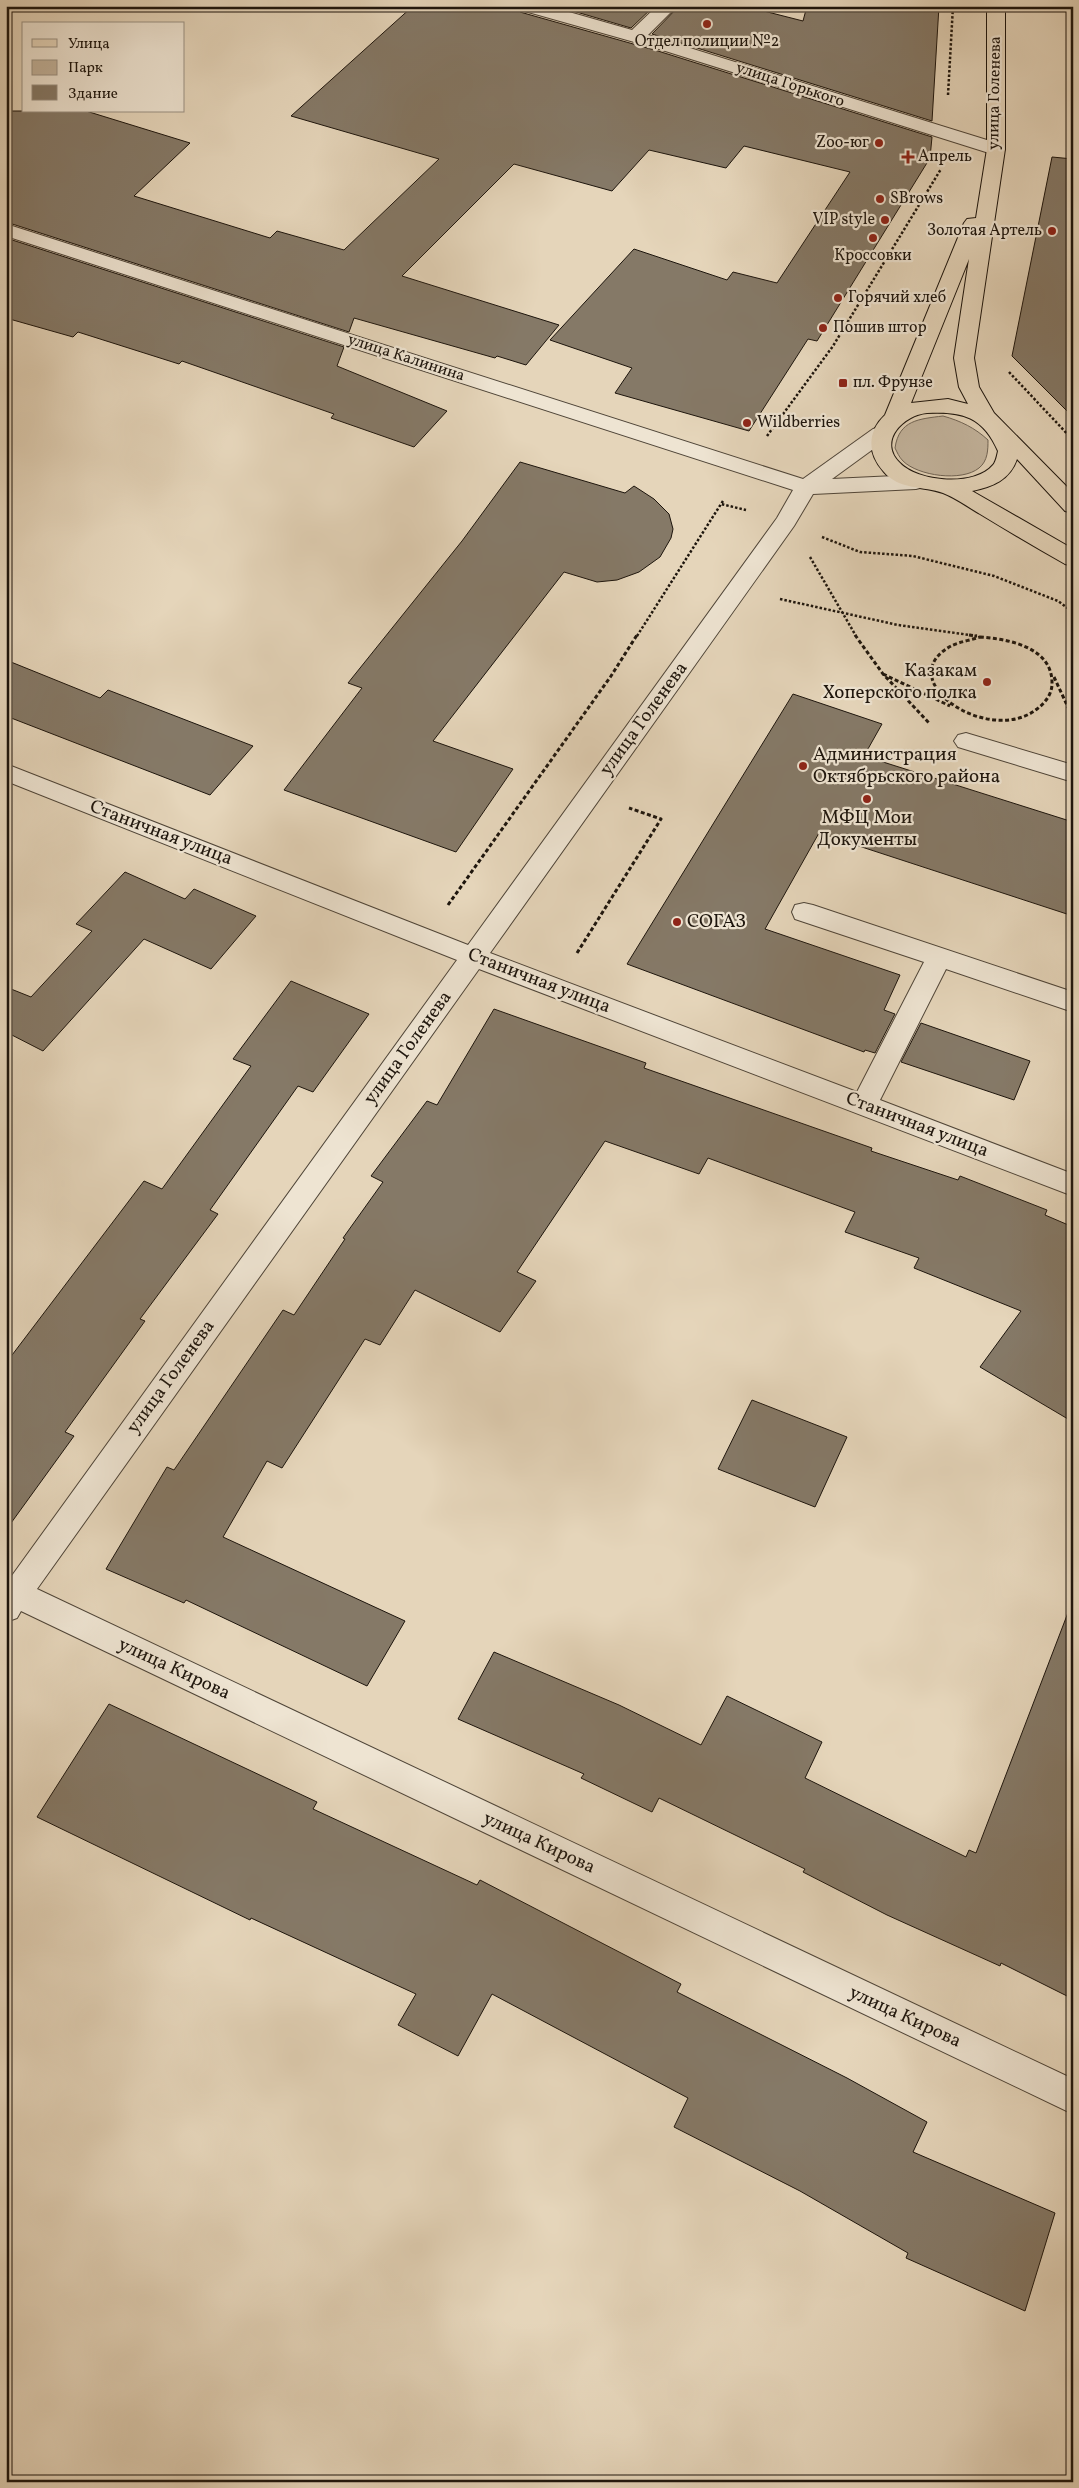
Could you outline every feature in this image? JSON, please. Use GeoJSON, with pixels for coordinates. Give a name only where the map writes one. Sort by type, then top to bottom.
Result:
{"type":"FeatureCollection","features":[{"type":"Feature","properties":{"kind":"main road","name":"улица Голенева"},"geometry":{"type":"LineString","coordinates":[[984,414],[968,387],[964,358],[996,149],[996,6]]}},
{"type":"Feature","properties":{"kind":"main road","name":"улица Голенева"},"geometry":{"type":"LineString","coordinates":[[895,417],[992,180]]}},
{"type":"Feature","properties":{"kind":"main road"},"geometry":{"type":"LineString","coordinates":[[1001,430],[1009,451],[1002,469],[979,483],[949,487],[916,482],[893,468],[880,450],[880,434],[895,417],[919,407],[948,406],[984,414],[1001,430],[1073,506]]}},
{"type":"Feature","properties":{"kind":"main road"},"geometry":{"type":"LineString","coordinates":[[949,487],[1073,559]]}},
{"type":"Feature","properties":{"kind":"street","name":"улица Горького"},"geometry":{"type":"LineString","coordinates":[[527,6],[664,45],[996,149]]}},
{"type":"Feature","properties":{"kind":"street"},"geometry":{"type":"LineString","coordinates":[[634,38],[668,6]]}},
{"type":"Feature","properties":{"kind":"street","name":"улица Калинина"},"geometry":{"type":"LineString","coordinates":[[6,230],[806,487]]}},
{"type":"Feature","properties":{"kind":"street","name":"улица Голенева"},"geometry":{"type":"LineString","coordinates":[[10,1597],[786,521],[806,487],[880,434]]}},
{"type":"Feature","properties":{"kind":"street"},"geometry":{"type":"LineString","coordinates":[[806,487],[916,482]]}},
{"type":"Feature","properties":{"kind":"street"},"geometry":{"type":"LineString","coordinates":[[966,741],[1073,774]]}},
{"type":"Feature","properties":{"kind":"street","name":"Станичная улица"},"geometry":{"type":"LineString","coordinates":[[6,772],[474,956],[1073,1185]]}},
{"type":"Feature","properties":{"kind":"street"},"geometry":{"type":"LineString","coordinates":[[804,912],[1073,1002]]}},
{"type":"Feature","properties":{"kind":"street"},"geometry":{"type":"LineString","coordinates":[[864,1105],[939,958]]}},
{"type":"Feature","properties":{"kind":"street","name":"улица Кирова"},"geometry":{"type":"LineString","coordinates":[[10,1597],[1073,2097]]}},
{"type":"Feature","properties":{"kind":"path"},"geometry":{"type":"LineString","coordinates":[[446,908],[611,676],[745,467],[833,346],[945,162]]}},
{"type":"Feature","properties":{"kind":"path"},"geometry":{"type":"LineString","coordinates":[[721,504],[786,521],[860,552],[914,556],[994,576],[1058,601],[1073,612]]}},
{"type":"Feature","properties":{"kind":"path"},"geometry":{"type":"LineString","coordinates":[[786,521],[805,547],[843,614],[883,674],[933,727],[966,741]]}},
{"type":"Feature","properties":{"kind":"path"},"geometry":{"type":"LineString","coordinates":[[773,598],[898,625],[980,637],[1000,638],[1019,643],[1035,652],[1047,663],[1073,718]]}},
{"type":"Feature","properties":{"kind":"path"},"geometry":{"type":"LineString","coordinates":[[955,709],[941,697],[933,684],[931,671],[936,658],[947,648],[962,640],[980,637]]}},
{"type":"Feature","properties":{"kind":"path"},"geometry":{"type":"LineString","coordinates":[[883,674],[973,717],[994,720],[1014,719],[1032,713],[1046,703],[1053,690],[1053,676]]}},
{"type":"Feature","properties":{"kind":"path"},"geometry":{"type":"LineString","coordinates":[[575,955],[661,819],[628,808],[633,800]]}},
{"type":"Feature","properties":{"kind":"green space"},"geometry":{"type":"Polygon","coordinates":[[[943,416],[967,425],[988,440],[986,458],[979,468],[962,475],[940,475],[919,470],[900,458],[895,448],[897,439],[906,426],[918,420],[943,416]]]}},
{"type":"Feature","properties":{"kind":"building"},"geometry":{"type":"Polygon","coordinates":[[[413,6],[516,6],[520,12],[658,51],[932,137],[930,158],[817,341],[808,339],[749,431],[615,393],[632,368],[550,340],[634,249],[727,280],[733,272],[777,283],[850,172],[744,146],[726,168],[649,150],[612,191],[514,164],[402,276],[559,325],[526,365],[354,318],[349,332],[6,222],[6,111],[89,112],[190,143],[134,196],[270,238],[277,231],[344,250],[439,159],[291,116],[413,6]]]}},
{"type":"Feature","properties":{"kind":"building"},"geometry":{"type":"Polygon","coordinates":[[[556,6],[654,6],[631,28],[556,6]]]}},
{"type":"Feature","properties":{"kind":"building"},"geometry":{"type":"Polygon","coordinates":[[[679,6],[744,6],[803,21],[807,6],[939,6],[932,121],[652,34],[679,6]]]}},
{"type":"Feature","properties":{"kind":"building"},"geometry":{"type":"Polygon","coordinates":[[[1052,157],[1073,159],[1073,417],[1012,356],[1052,157]]]}},
{"type":"Feature","properties":{"kind":"building"},"geometry":{"type":"Polygon","coordinates":[[[6,238],[344,347],[337,366],[447,411],[414,447],[331,418],[334,414],[182,361],[179,364],[78,332],[73,337],[6,318],[6,238]]]}},
{"type":"Feature","properties":{"kind":"building"},"geometry":{"type":"Polygon","coordinates":[[[520,462],[625,493],[634,486],[654,499],[669,514],[673,529],[671,538],[660,557],[639,572],[617,580],[597,582],[564,572],[433,741],[513,769],[456,852],[284,790],[362,688],[348,683],[462,541],[520,462]]]}},
{"type":"Feature","properties":{"kind":"building"},"geometry":{"type":"Polygon","coordinates":[[[6,660],[100,698],[108,690],[253,746],[210,795],[6,716],[6,660]]]}},
{"type":"Feature","properties":{"kind":"building"},"geometry":{"type":"Polygon","coordinates":[[[793,694],[882,724],[864,756],[1073,822],[1073,916],[819,833],[765,929],[900,975],[884,1010],[895,1014],[875,1053],[865,1050],[864,1052],[627,964],[793,694]]]}},
{"type":"Feature","properties":{"kind":"building"},"geometry":{"type":"Polygon","coordinates":[[[125,872],[185,899],[194,889],[256,916],[211,969],[144,939],[43,1051],[6,1032],[6,987],[31,997],[92,931],[76,924],[125,872]]]}},
{"type":"Feature","properties":{"kind":"building"},"geometry":{"type":"Polygon","coordinates":[[[291,981],[369,1014],[313,1092],[298,1086],[210,1210],[218,1214],[140,1319],[145,1321],[65,1432],[74,1436],[6,1530],[6,1363],[144,1181],[162,1189],[251,1066],[233,1059],[291,981]]]}},
{"type":"Feature","properties":{"kind":"building"},"geometry":{"type":"Polygon","coordinates":[[[494,1009],[646,1063],[644,1068],[872,1148],[871,1151],[958,1180],[960,1176],[1047,1210],[1045,1215],[1073,1227],[1073,1422],[980,1367],[1021,1311],[914,1268],[919,1258],[845,1232],[855,1212],[708,1158],[699,1174],[605,1141],[517,1272],[536,1281],[500,1332],[415,1290],[380,1345],[365,1339],[282,1468],[267,1461],[223,1537],[405,1621],[367,1686],[186,1600],[184,1603],[106,1569],[167,1467],[174,1470],[283,1310],[294,1315],[345,1239],[343,1238],[383,1182],[371,1176],[427,1101],[437,1105],[494,1009]]]}},
{"type":"Feature","properties":{"kind":"building"},"geometry":{"type":"Polygon","coordinates":[[[921,1023],[1030,1061],[1014,1100],[901,1062],[921,1023]]]}},
{"type":"Feature","properties":{"kind":"building"},"geometry":{"type":"Polygon","coordinates":[[[752,1400],[847,1437],[815,1507],[718,1469],[752,1400]]]}},
{"type":"Feature","properties":{"kind":"building"},"geometry":{"type":"Polygon","coordinates":[[[1069,1610],[1073,1611],[1073,1999],[1001,1963],[1000,1966],[887,1915],[803,1872],[805,1869],[659,1798],[652,1812],[581,1778],[584,1774],[458,1719],[494,1652],[619,1705],[701,1745],[727,1696],[822,1742],[805,1778],[966,1857],[969,1850],[976,1853],[1069,1610]]]}},
{"type":"Feature","properties":{"kind":"building"},"geometry":{"type":"Polygon","coordinates":[[[109,1704],[317,1802],[313,1809],[477,1885],[480,1880],[681,1984],[677,1992],[847,2078],[927,2122],[913,2152],[1055,2213],[1025,2311],[906,2258],[908,2253],[800,2191],[674,2127],[688,2098],[492,1994],[458,2056],[398,2025],[416,1994],[251,1918],[250,1920],[37,1817],[109,1704]]]}},
{"type":"Feature","properties":{"kind":"place","name":"Отдел полиции №2"},"geometry":{"type":"Point","coordinates":[707,24]}},
{"type":"Feature","properties":{"kind":"place","name":"Zoo-юг"},"geometry":{"type":"Point","coordinates":[879,143]}},
{"type":"Feature","properties":{"kind":"place","name":"Апрель"},"geometry":{"type":"Point","coordinates":[908,157]}},
{"type":"Feature","properties":{"kind":"place","name":"SBrows"},"geometry":{"type":"Point","coordinates":[880,199]}},
{"type":"Feature","properties":{"kind":"place","name":"VIP style"},"geometry":{"type":"Point","coordinates":[885,220]}},
{"type":"Feature","properties":{"kind":"place","name":"Золотая Артель"},"geometry":{"type":"Point","coordinates":[1052,231]}},
{"type":"Feature","properties":{"kind":"place","name":"Кроссовки"},"geometry":{"type":"Point","coordinates":[873,238]}},
{"type":"Feature","properties":{"kind":"place","name":"Горячий хлеб"},"geometry":{"type":"Point","coordinates":[838,298]}},
{"type":"Feature","properties":{"kind":"place","name":"Пошив штор"},"geometry":{"type":"Point","coordinates":[823,328]}},
{"type":"Feature","properties":{"kind":"place","name":"пл. Фрунзе"},"geometry":{"type":"Point","coordinates":[843,383]}},
{"type":"Feature","properties":{"kind":"place","name":"Wildberries"},"geometry":{"type":"Point","coordinates":[747,423]}},
{"type":"Feature","properties":{"kind":"place","name":"Казакам Хоперского полка"},"geometry":{"type":"Point","coordinates":[987,682]}},
{"type":"Feature","properties":{"kind":"place","name":"Администрация Октябрьского района"},"geometry":{"type":"Point","coordinates":[803,766]}},
{"type":"Feature","properties":{"kind":"place","name":"МФЦ Мои Документы"},"geometry":{"type":"Point","coordinates":[867,799]}},
{"type":"Feature","properties":{"kind":"place","name":"СОГАЗ"},"geometry":{"type":"Point","coordinates":[677,922]}}]}
